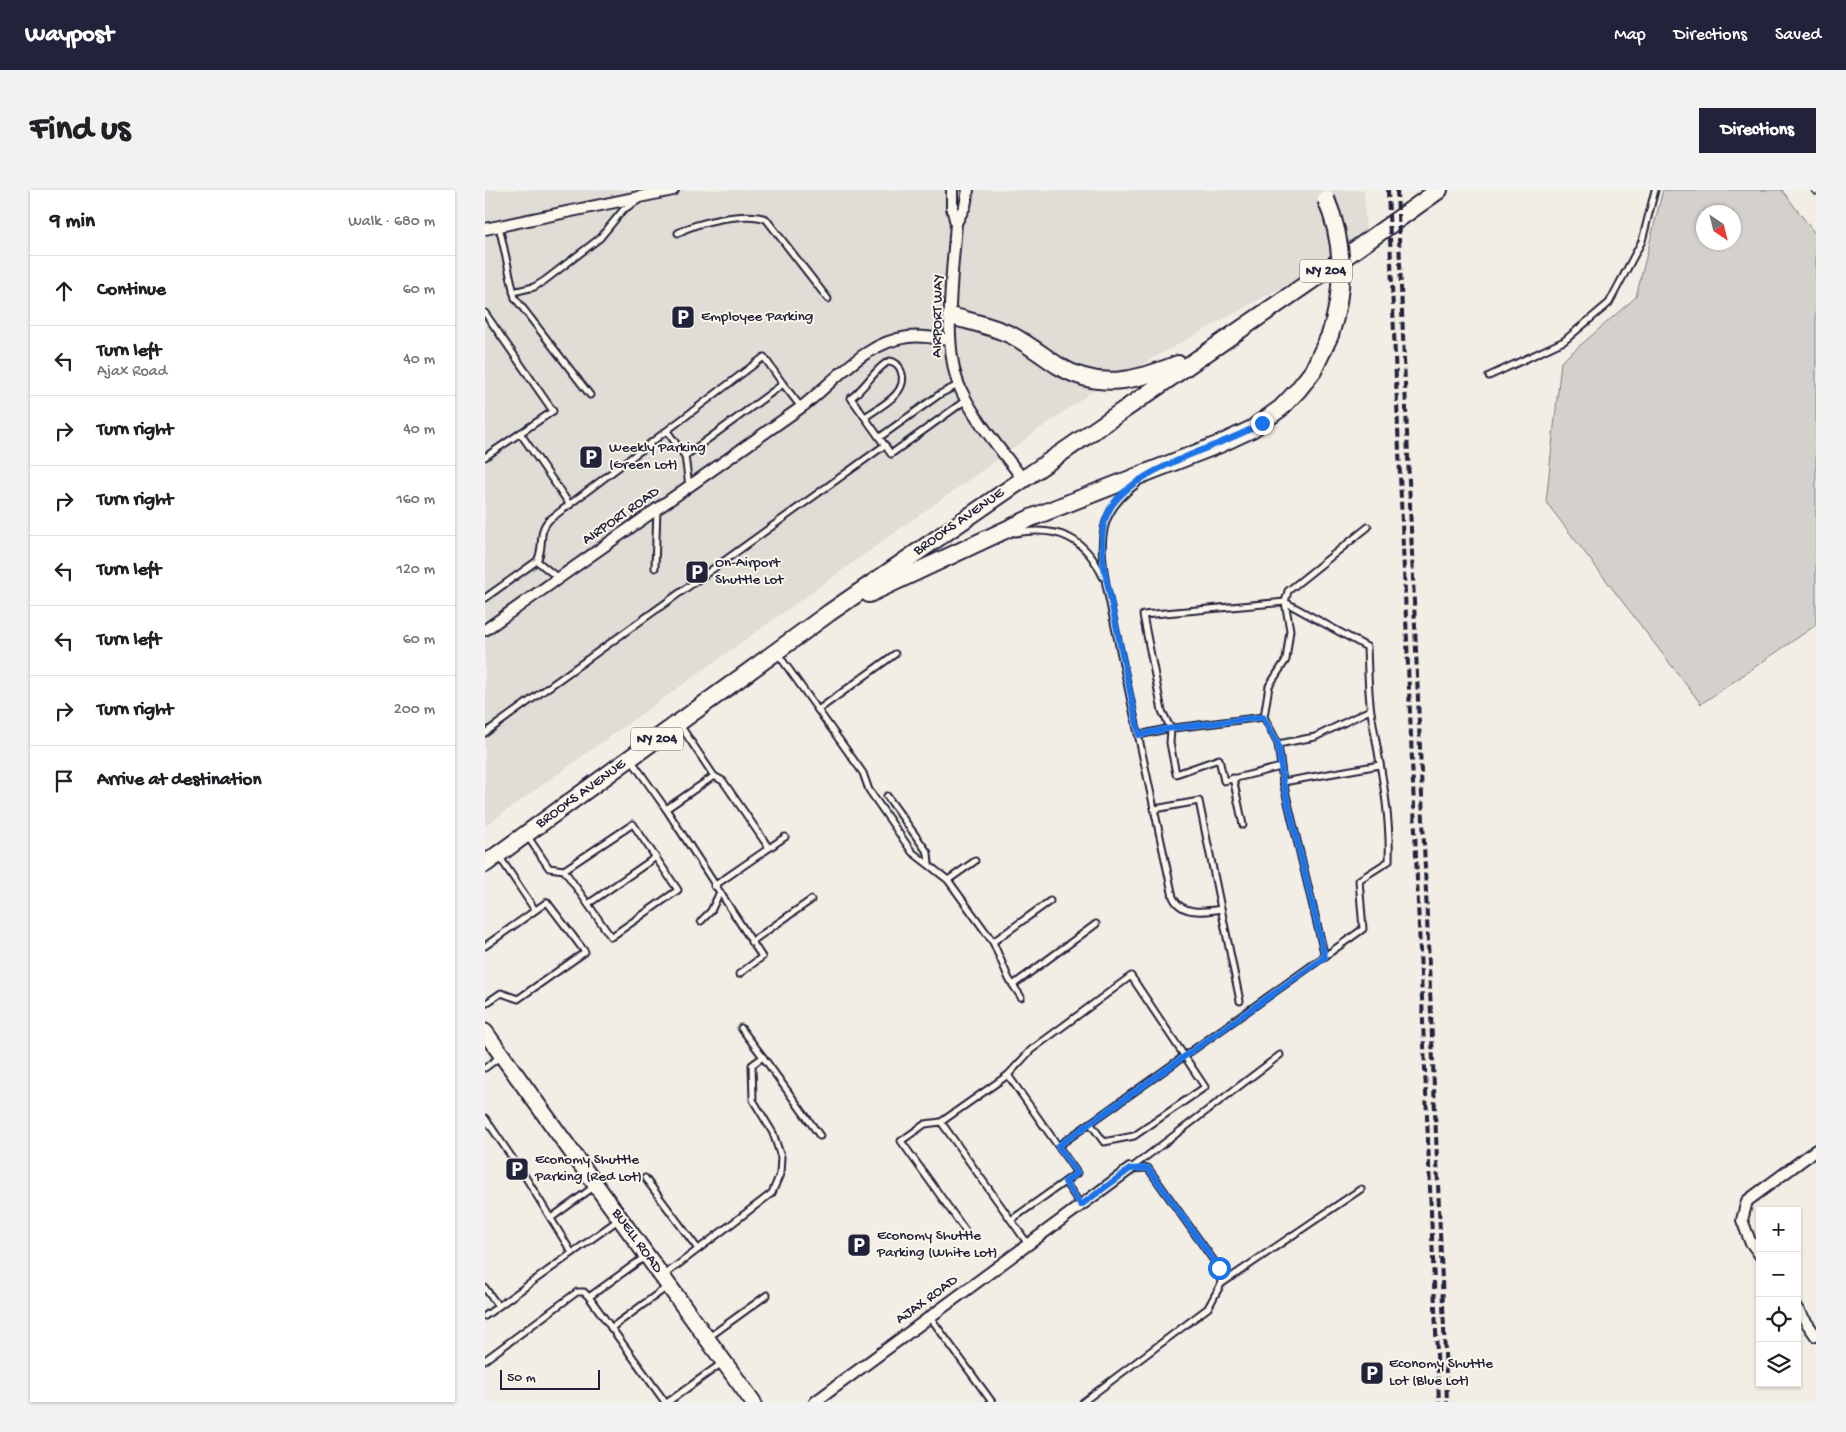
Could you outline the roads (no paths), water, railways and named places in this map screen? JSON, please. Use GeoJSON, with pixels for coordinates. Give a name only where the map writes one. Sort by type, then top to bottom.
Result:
{"type":"FeatureCollection","features":[{"type":"Feature","properties":{"kind":"main road","name":"BROOKS AVENUE"},"geometry":{"type":"LineString","coordinates":[[492,860],[829,613],[1022,478],[1321,274],[1439,190]]}},
{"type":"Feature","properties":{"kind":"main road"},"geometry":{"type":"LineString","coordinates":[[829,613],[1059,506],[1241,435],[1272,415],[1290,399],[1313,371],[1330,335],[1339,302],[1342,267],[1337,231],[1324,194]]}},
{"type":"Feature","properties":{"kind":"main road"},"geometry":{"type":"LineString","coordinates":[[951,316],[995,328],[1020,340],[1059,366],[1075,374],[1108,382],[1164,370],[1211,349]]}},
{"type":"Feature","properties":{"kind":"street"},"geometry":{"type":"LineString","coordinates":[[485,230],[673,190]]}},
{"type":"Feature","properties":{"kind":"street","name":"AIRPORT WAY"},"geometry":{"type":"LineString","coordinates":[[952,190],[952,208],[957,223]]}},
{"type":"Feature","properties":{"kind":"street","name":"AIRPORT WAY"},"geometry":{"type":"LineString","coordinates":[[967,190],[965,206],[957,223],[951,316],[951,363],[958,385],[966,400],[1022,478]]}},
{"type":"Feature","properties":{"kind":"street","name":"AIRPORT ROAD"},"geometry":{"type":"LineString","coordinates":[[485,630],[801,407],[846,368],[868,353],[886,343],[907,337],[950,340]]}},
{"type":"Feature","properties":{"kind":"street","name":"BUELL ROAD"},"geometry":{"type":"LineString","coordinates":[[486,1036],[503,1055],[753,1402]]}},
{"type":"Feature","properties":{"kind":"street"},"geometry":{"type":"LineString","coordinates":[[1758,1252],[1750,1241],[1742,1220],[1747,1201],[1816,1150]]}},
{"type":"Feature","properties":{"kind":"street","name":"AJAX ROAD"},"geometry":{"type":"LineString","coordinates":[[816,1402],[1130,1169]]}},
{"type":"Feature","properties":{"kind":"street"},"geometry":{"type":"LineString","coordinates":[[1801,1315],[1816,1336]]}},
{"type":"Feature","properties":{"kind":"lane"},"geometry":{"type":"LineString","coordinates":[[1489,376],[1564,341],[1609,303],[1642,241],[1655,190]]}},
{"type":"Feature","properties":{"kind":"lane"},"geometry":{"type":"LineString","coordinates":[[513,292],[534,287],[545,281],[600,238],[629,206],[657,194]]}},
{"type":"Feature","properties":{"kind":"lane"},"geometry":{"type":"LineString","coordinates":[[679,233],[705,222],[753,216],[766,218],[828,299]]}},
{"type":"Feature","properties":{"kind":"lane"},"geometry":{"type":"LineString","coordinates":[[499,226],[513,292],[521,308],[590,395]]}},
{"type":"Feature","properties":{"kind":"lane"},"geometry":{"type":"LineString","coordinates":[[485,313],[553,411],[485,457]]}},
{"type":"Feature","properties":{"kind":"lane"},"geometry":{"type":"LineString","coordinates":[[485,598],[537,561],[540,554],[542,533],[546,523],[765,357],[801,407]]}},
{"type":"Feature","properties":{"kind":"lane"},"geometry":{"type":"LineString","coordinates":[[865,417],[893,397],[901,387],[902,372],[894,362],[885,363],[865,387],[851,398],[891,454],[966,400]]}},
{"type":"Feature","properties":{"kind":"lane"},"geometry":{"type":"LineString","coordinates":[[685,456],[783,384]]}},
{"type":"Feature","properties":{"kind":"lane"},"geometry":{"type":"LineString","coordinates":[[879,437],[940,394],[958,385]]}},
{"type":"Feature","properties":{"kind":"lane"},"geometry":{"type":"LineString","coordinates":[[667,431],[685,456],[689,486]]}},
{"type":"Feature","properties":{"kind":"lane"},"geometry":{"type":"LineString","coordinates":[[520,433],[570,504]]}},
{"type":"Feature","properties":{"kind":"lane"},"geometry":{"type":"LineString","coordinates":[[485,734],[885,445]]}},
{"type":"Feature","properties":{"kind":"lane"},"geometry":{"type":"LineString","coordinates":[[1169,464],[1130,488],[1109,511],[1103,530],[1102,545],[1106,585],[1155,809],[1171,892],[1175,902],[1191,910],[1221,909]]}},
{"type":"Feature","properties":{"kind":"lane"},"geometry":{"type":"LineString","coordinates":[[655,568],[657,510]]}},
{"type":"Feature","properties":{"kind":"lane"},"geometry":{"type":"LineString","coordinates":[[1325,957],[1283,782],[1278,744],[1263,717],[1269,686],[1286,660],[1290,630],[1285,602],[1288,591],[1368,528]]}},
{"type":"Feature","properties":{"kind":"lane"},"geometry":{"type":"LineString","coordinates":[[976,544],[1022,532],[1041,530],[1061,534],[1076,541],[1085,548],[1097,564],[1106,585]]}},
{"type":"Feature","properties":{"kind":"lane"},"geometry":{"type":"LineString","coordinates":[[537,561],[559,579]]}},
{"type":"Feature","properties":{"kind":"lane"},"geometry":{"type":"LineString","coordinates":[[1058,1146],[1363,929],[1359,880],[1389,861],[1390,843],[1380,765],[1370,710],[1367,647],[1285,602],[1143,614],[1163,711],[1171,729],[1170,743],[1175,774],[1219,760],[1224,781],[1281,766]]}},
{"type":"Feature","properties":{"kind":"lane"},"geometry":{"type":"LineString","coordinates":[[777,651],[863,773],[869,790],[909,847],[948,880],[993,942],[1013,985],[1021,997]]}},
{"type":"Feature","properties":{"kind":"lane"},"geometry":{"type":"LineString","coordinates":[[818,710],[895,654]]}},
{"type":"Feature","properties":{"kind":"lane"},"geometry":{"type":"LineString","coordinates":[[1278,744],[1315,737],[1370,710]]}},
{"type":"Feature","properties":{"kind":"lane"},"geometry":{"type":"LineString","coordinates":[[1139,735],[1263,717]]}},
{"type":"Feature","properties":{"kind":"lane"},"geometry":{"type":"LineString","coordinates":[[678,723],[714,776],[723,781],[769,848]]}},
{"type":"Feature","properties":{"kind":"lane"},"geometry":{"type":"LineString","coordinates":[[630,758],[666,809],[719,894],[762,957],[739,974]]}},
{"type":"Feature","properties":{"kind":"lane"},"geometry":{"type":"LineString","coordinates":[[1283,782],[1380,765]]}},
{"type":"Feature","properties":{"kind":"lane"},"geometry":{"type":"LineString","coordinates":[[666,809],[714,776]]}},
{"type":"Feature","properties":{"kind":"lane"},"geometry":{"type":"LineString","coordinates":[[1233,778],[1243,824]]}},
{"type":"Feature","properties":{"kind":"lane"},"geometry":{"type":"LineString","coordinates":[[887,796],[928,853],[929,864]]}},
{"type":"Feature","properties":{"kind":"lane"},"geometry":{"type":"LineString","coordinates":[[1155,809],[1199,801],[1240,1001]]}},
{"type":"Feature","properties":{"kind":"lane"},"geometry":{"type":"LineString","coordinates":[[526,834],[549,868],[564,870],[633,824],[678,890],[611,937],[564,870]]}},
{"type":"Feature","properties":{"kind":"lane"},"geometry":{"type":"LineString","coordinates":[[714,886],[785,837]]}},
{"type":"Feature","properties":{"kind":"lane"},"geometry":{"type":"LineString","coordinates":[[588,904],[656,857]]}},
{"type":"Feature","properties":{"kind":"lane"},"geometry":{"type":"LineString","coordinates":[[492,860],[535,910]]}},
{"type":"Feature","properties":{"kind":"lane"},"geometry":{"type":"LineString","coordinates":[[948,880],[975,861]]}},
{"type":"Feature","properties":{"kind":"lane"},"geometry":{"type":"LineString","coordinates":[[701,921],[711,911],[719,894]]}},
{"type":"Feature","properties":{"kind":"lane"},"geometry":{"type":"LineString","coordinates":[[751,942],[811,900]]}},
{"type":"Feature","properties":{"kind":"lane"},"geometry":{"type":"LineString","coordinates":[[993,942],[1050,901]]}},
{"type":"Feature","properties":{"kind":"lane"},"geometry":{"type":"LineString","coordinates":[[485,946],[547,902],[585,952],[518,999],[501,993],[485,1004]]}},
{"type":"Feature","properties":{"kind":"lane"},"geometry":{"type":"LineString","coordinates":[[1013,985],[1096,924]]}},
{"type":"Feature","properties":{"kind":"lane"},"geometry":{"type":"LineString","coordinates":[[967,1232],[901,1141],[925,1124],[941,1122],[1009,1076],[1031,1050],[1131,976],[1205,1087],[1134,1136],[1104,1142],[1090,1123]]}},
{"type":"Feature","properties":{"kind":"lane"},"geometry":{"type":"LineString","coordinates":[[741,1028],[820,1136]]}},
{"type":"Feature","properties":{"kind":"lane"},"geometry":{"type":"LineString","coordinates":[[485,1068],[503,1055]]}},
{"type":"Feature","properties":{"kind":"lane"},"geometry":{"type":"LineString","coordinates":[[1130,1169],[1280,1055]]}},
{"type":"Feature","properties":{"kind":"lane"},"geometry":{"type":"LineString","coordinates":[[611,1328],[666,1281],[698,1250],[772,1193],[780,1174],[781,1157],[773,1133],[753,1100],[751,1065],[763,1058]]}},
{"type":"Feature","properties":{"kind":"lane"},"geometry":{"type":"LineString","coordinates":[[1009,1076],[1077,1173],[1011,1220]]}},
{"type":"Feature","properties":{"kind":"lane"},"geometry":{"type":"LineString","coordinates":[[485,1118],[527,1178],[571,1253]]}},
{"type":"Feature","properties":{"kind":"lane"},"geometry":{"type":"LineString","coordinates":[[941,1122],[1028,1244]]}},
{"type":"Feature","properties":{"kind":"lane"},"geometry":{"type":"LineString","coordinates":[[1130,1169],[1148,1168],[1219,1268],[1221,1284]]}},
{"type":"Feature","properties":{"kind":"lane"},"geometry":{"type":"LineString","coordinates":[[645,1178],[698,1250]]}},
{"type":"Feature","properties":{"kind":"lane"},"geometry":{"type":"LineString","coordinates":[[1065,1182],[1081,1205]]}},
{"type":"Feature","properties":{"kind":"lane"},"geometry":{"type":"LineString","coordinates":[[551,1218],[597,1185]]}},
{"type":"Feature","properties":{"kind":"lane"},"geometry":{"type":"LineString","coordinates":[[1083,1402],[1208,1308],[1221,1284],[1361,1189]]}},
{"type":"Feature","properties":{"kind":"lane"},"geometry":{"type":"LineString","coordinates":[[485,1316],[621,1218]]}},
{"type":"Feature","properties":{"kind":"lane"},"geometry":{"type":"LineString","coordinates":[[589,1297],[648,1255]]}},
{"type":"Feature","properties":{"kind":"lane"},"geometry":{"type":"LineString","coordinates":[[485,1288],[498,1306]]}},
{"type":"Feature","properties":{"kind":"lane"},"geometry":{"type":"LineString","coordinates":[[485,1360],[577,1292],[584,1292],[666,1402],[724,1361]]}},
{"type":"Feature","properties":{"kind":"lane"},"geometry":{"type":"LineString","coordinates":[[707,1338],[767,1295]]}},
{"type":"Feature","properties":{"kind":"lane"},"geometry":{"type":"LineString","coordinates":[[930,1317],[992,1402]]}},
{"type":"Feature","properties":{"kind":"railway"},"geometry":{"type":"LineString","coordinates":[[1388,190],[1439,1402]]}},
{"type":"Feature","properties":{"kind":"railway"},"geometry":{"type":"LineString","coordinates":[[1397,190],[1447,1402]]}},
{"type":"Feature","properties":{"kind":"place","name":"Employee Parking"},"geometry":{"type":"Point","coordinates":[683,317]}},
{"type":"Feature","properties":{"kind":"place","name":"Weekly Parking (Green Lot)"},"geometry":{"type":"Point","coordinates":[591,457]}},
{"type":"Feature","properties":{"kind":"place","name":"On-Airport Shuttle Lot"},"geometry":{"type":"Point","coordinates":[697,572]}},
{"type":"Feature","properties":{"kind":"place","name":"Economy Shuttle Parking (Red Lot)"},"geometry":{"type":"Point","coordinates":[517,1169]}},
{"type":"Feature","properties":{"kind":"place","name":"Economy Shuttle Parking (White Lot)"},"geometry":{"type":"Point","coordinates":[859,1245]}},
{"type":"Feature","properties":{"kind":"place","name":"Economy Shuttle Lot (Blue Lot)"},"geometry":{"type":"Point","coordinates":[1372,1373]}}]}
